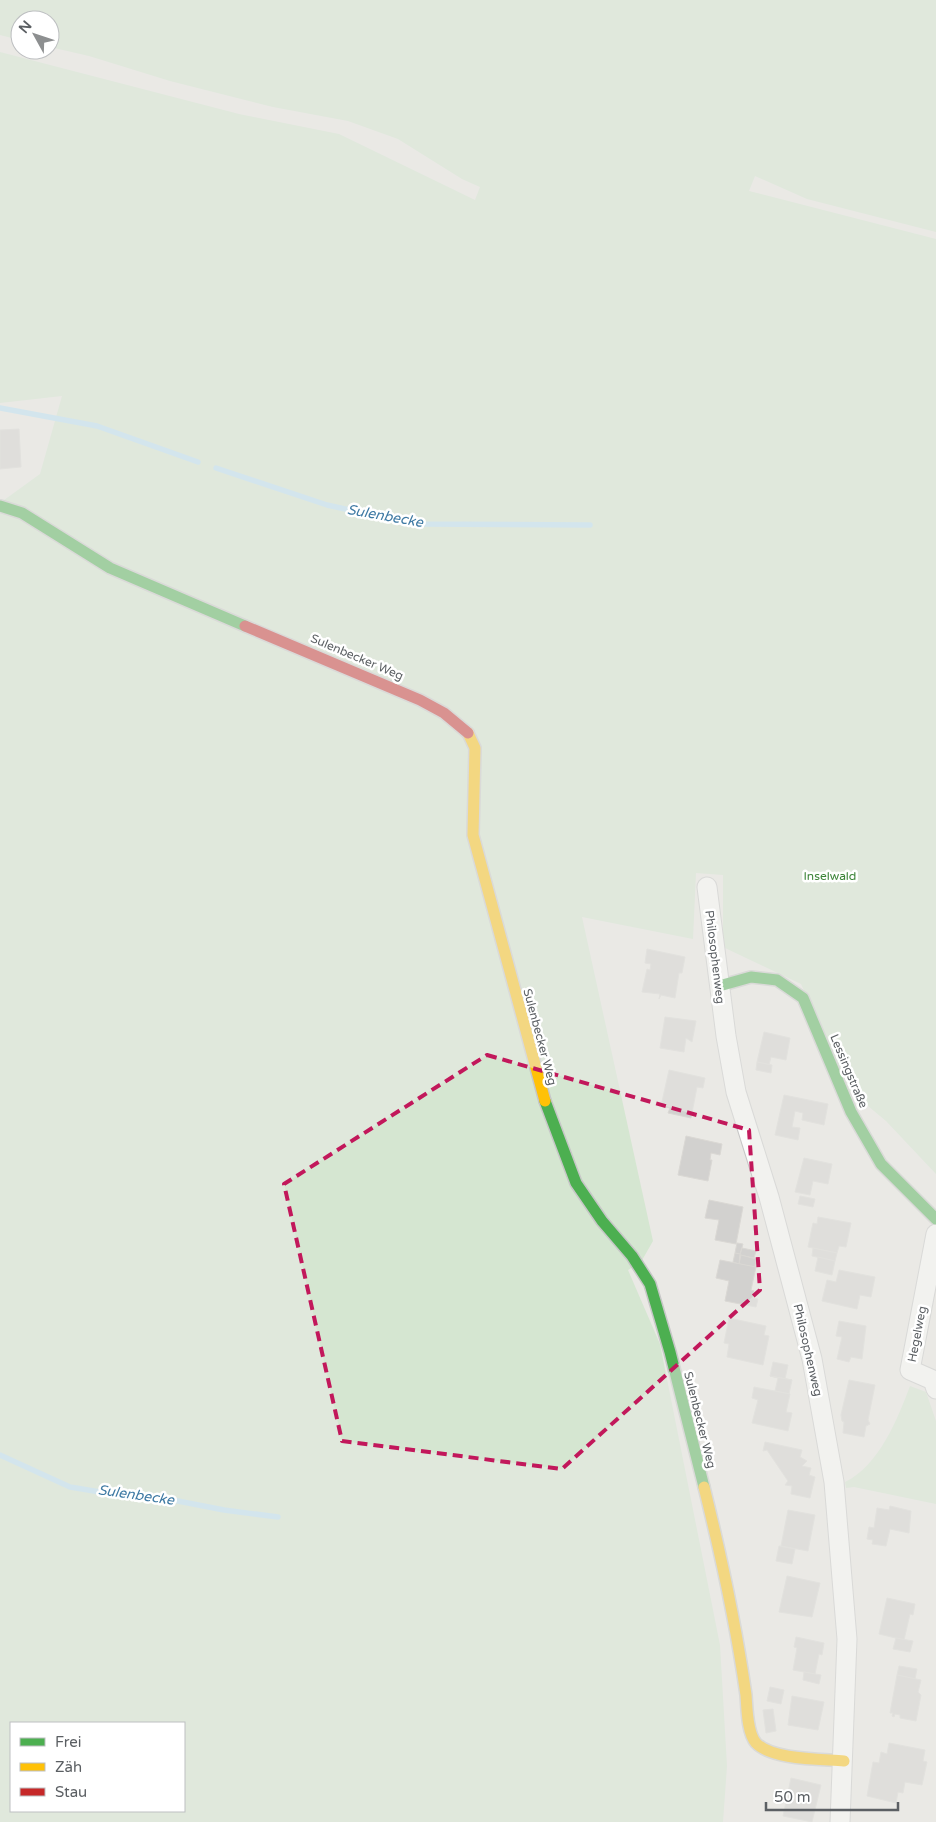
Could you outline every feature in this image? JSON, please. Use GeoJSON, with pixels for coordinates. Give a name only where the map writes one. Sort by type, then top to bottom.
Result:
{"type":"FeatureCollection","features":[{"type":"Feature","properties":{"kind":"street","name":"Sulenbecker Weg"},"geometry":{"type":"LineString","coordinates":[[0,506],[22,513],[110,568],[420,700],[444,713],[467,731],[475,748],[473,835],[542,1094],[576,1183],[602,1221],[632,1256],[650,1284],[670,1352],[714,1532],[740,1654],[750,1727],[755,1742],[765,1750],[790,1756],[844,1761]]}},
{"type":"Feature","properties":{"kind":"street","name":"Philosophenweg"},"geometry":{"type":"LineString","coordinates":[[707,887],[719,986],[736,1092],[769,1198],[812,1359],[834,1482],[847,1639],[844,1761],[840,1822]]}},
{"type":"Feature","properties":{"kind":"street","name":"Lessingstraße"},"geometry":{"type":"LineString","coordinates":[[719,986],[751,977],[777,980],[803,998],[852,1112],[881,1164],[936,1219]]}},
{"type":"Feature","properties":{"kind":"street","name":"Hegelweg"},"geometry":{"type":"LineString","coordinates":[[936,1234],[910,1370],[933,1380],[936,1389]]}},
{"type":"Feature","properties":{"kind":"highlighted area"},"geometry":{"type":"Polygon","coordinates":[[[487,1055],[749,1130],[760,1290],[562,1469],[342,1441],[284,1184],[487,1055]]]}},
{"type":"Feature","properties":{"kind":"green space","name":"Inselwald"},"geometry":{"type":"Polygon","coordinates":[[[0,0],[936,0],[936,232],[807,199],[755,176],[749,191],[936,239],[936,1174],[886,1121],[850,1091],[801,984],[723,947],[723,875],[696,873],[693,939],[582,917],[653,1241],[641,1262],[628,1270],[660,1344],[720,1645],[727,1766],[723,1822],[0,1822],[0,503],[40,474],[62,396],[0,403],[0,52],[10,55],[10,60],[31,60],[239,114],[339,134],[475,200],[480,187],[462,179],[398,139],[348,121],[273,107],[170,81],[89,56],[60,49],[60,10],[10,10],[10,38],[0,35],[0,0]]]}},
{"type":"Feature","properties":{"kind":"green space"},"geometry":{"type":"Polygon","coordinates":[[[910,1386],[926,1392],[936,1421],[936,1504],[854,1487],[846,1488],[845,1482],[857,1475],[868,1465],[886,1440],[910,1386]]]}},
{"type":"Feature","properties":{"kind":"building"},"geometry":{"type":"Polygon","coordinates":[[[19,429],[21,467],[0,469],[0,430],[19,429]]]}},
{"type":"Feature","properties":{"kind":"building"},"geometry":{"type":"Polygon","coordinates":[[[647,949],[685,957],[682,973],[679,973],[675,998],[661,995],[659,999],[660,994],[642,992],[647,969],[650,970],[651,964],[645,963],[647,949]]]}},
{"type":"Feature","properties":{"kind":"building"},"geometry":{"type":"Polygon","coordinates":[[[665,1017],[696,1021],[692,1042],[686,1038],[684,1052],[660,1048],[665,1017]]]}},
{"type":"Feature","properties":{"kind":"building"},"geometry":{"type":"Polygon","coordinates":[[[764,1032],[790,1038],[786,1060],[771,1057],[769,1065],[757,1062],[764,1032]]]}},
{"type":"Feature","properties":{"kind":"building"},"geometry":{"type":"Polygon","coordinates":[[[757,1062],[772,1065],[771,1073],[756,1070],[757,1062]]]}},
{"type":"Feature","properties":{"kind":"building"},"geometry":{"type":"Polygon","coordinates":[[[669,1070],[705,1078],[703,1088],[697,1087],[691,1118],[668,1113],[670,1108],[661,1106],[669,1070]]]}},
{"type":"Feature","properties":{"kind":"building"},"geometry":{"type":"Polygon","coordinates":[[[784,1095],[828,1104],[824,1125],[802,1120],[803,1113],[795,1111],[792,1127],[800,1128],[798,1140],[775,1135],[784,1095]]]}},
{"type":"Feature","properties":{"kind":"building"},"geometry":{"type":"Polygon","coordinates":[[[686,1136],[722,1144],[720,1155],[711,1153],[710,1160],[712,1160],[708,1181],[678,1175],[686,1136]]]}},
{"type":"Feature","properties":{"kind":"building"},"geometry":{"type":"Polygon","coordinates":[[[804,1158],[832,1164],[828,1184],[813,1181],[810,1195],[795,1192],[804,1158]]]}},
{"type":"Feature","properties":{"kind":"building"},"geometry":{"type":"Polygon","coordinates":[[[800,1196],[815,1199],[813,1207],[798,1204],[800,1196]]]}},
{"type":"Feature","properties":{"kind":"building"},"geometry":{"type":"Polygon","coordinates":[[[709,1200],[743,1207],[736,1244],[715,1240],[719,1220],[705,1218],[709,1200]]]}},
{"type":"Feature","properties":{"kind":"building"},"geometry":{"type":"Polygon","coordinates":[[[818,1217],[851,1223],[846,1247],[839,1246],[837,1253],[808,1247],[813,1223],[817,1224],[818,1217]]]}},
{"type":"Feature","properties":{"kind":"building"},"geometry":{"type":"Polygon","coordinates":[[[737,1243],[743,1244],[740,1254],[735,1253],[737,1243]]]}},
{"type":"Feature","properties":{"kind":"building"},"geometry":{"type":"Polygon","coordinates":[[[742,1248],[756,1251],[754,1258],[740,1255],[742,1248]]]}},
{"type":"Feature","properties":{"kind":"building"},"geometry":{"type":"Polygon","coordinates":[[[813,1248],[837,1253],[835,1261],[812,1256],[813,1248]]]}},
{"type":"Feature","properties":{"kind":"building"},"geometry":{"type":"Polygon","coordinates":[[[735,1253],[740,1254],[739,1264],[733,1262],[735,1253]]]}},
{"type":"Feature","properties":{"kind":"building"},"geometry":{"type":"Polygon","coordinates":[[[741,1255],[756,1259],[755,1267],[739,1264],[741,1255]]]}},
{"type":"Feature","properties":{"kind":"building"},"geometry":{"type":"Polygon","coordinates":[[[818,1257],[835,1261],[832,1275],[815,1271],[818,1257]]]}},
{"type":"Feature","properties":{"kind":"building"},"geometry":{"type":"Polygon","coordinates":[[[720,1260],[756,1267],[751,1290],[754,1291],[753,1298],[758,1299],[756,1307],[725,1301],[729,1281],[716,1278],[720,1260]]]}},
{"type":"Feature","properties":{"kind":"building"},"geometry":{"type":"Polygon","coordinates":[[[839,1270],[875,1277],[871,1297],[860,1295],[857,1309],[822,1301],[827,1280],[836,1282],[839,1270]]]}},
{"type":"Feature","properties":{"kind":"building"},"geometry":{"type":"Polygon","coordinates":[[[729,1318],[766,1326],[764,1335],[769,1336],[763,1365],[727,1357],[729,1344],[724,1343],[729,1318]]]}},
{"type":"Feature","properties":{"kind":"building"},"geometry":{"type":"Polygon","coordinates":[[[839,1321],[866,1326],[862,1359],[851,1357],[849,1362],[837,1359],[842,1337],[836,1336],[839,1321]]]}},
{"type":"Feature","properties":{"kind":"building"},"geometry":{"type":"Polygon","coordinates":[[[773,1362],[788,1365],[785,1379],[770,1376],[773,1362]]]}},
{"type":"Feature","properties":{"kind":"building"},"geometry":{"type":"Polygon","coordinates":[[[770,1376],[792,1380],[789,1394],[775,1391],[778,1378],[770,1376]]]}},
{"type":"Feature","properties":{"kind":"building"},"geometry":{"type":"Polygon","coordinates":[[[849,1380],[875,1385],[868,1420],[870,1424],[866,1426],[864,1437],[843,1433],[844,1422],[841,1415],[849,1380]]]}},
{"type":"Feature","properties":{"kind":"building"},"geometry":{"type":"Polygon","coordinates":[[[754,1387],[790,1394],[786,1412],[792,1413],[788,1431],[752,1423],[758,1400],[752,1398],[754,1387]]]}},
{"type":"Feature","properties":{"kind":"building"},"geometry":{"type":"Polygon","coordinates":[[[765,1442],[802,1450],[800,1457],[807,1461],[802,1466],[811,1468],[809,1475],[815,1477],[810,1498],[791,1494],[792,1486],[785,1485],[788,1481],[767,1450],[763,1451],[765,1442]]]}},
{"type":"Feature","properties":{"kind":"building"},"geometry":{"type":"Polygon","coordinates":[[[890,1506],[911,1511],[909,1533],[890,1529],[886,1546],[872,1544],[873,1540],[867,1539],[869,1527],[874,1528],[877,1508],[889,1510],[890,1506]]]}},
{"type":"Feature","properties":{"kind":"building"},"geometry":{"type":"Polygon","coordinates":[[[788,1510],[815,1515],[808,1551],[781,1546],[788,1510]]]}},
{"type":"Feature","properties":{"kind":"building"},"geometry":{"type":"Polygon","coordinates":[[[779,1546],[795,1549],[792,1564],[776,1561],[779,1546]]]}},
{"type":"Feature","properties":{"kind":"building"},"geometry":{"type":"Polygon","coordinates":[[[787,1576],[820,1583],[812,1617],[779,1612],[787,1576]]]}},
{"type":"Feature","properties":{"kind":"building"},"geometry":{"type":"Polygon","coordinates":[[[887,1598],[915,1604],[913,1615],[910,1614],[904,1640],[879,1634],[887,1598]]]}},
{"type":"Feature","properties":{"kind":"building"},"geometry":{"type":"Polygon","coordinates":[[[796,1637],[824,1643],[822,1655],[819,1654],[815,1674],[793,1670],[797,1648],[794,1647],[796,1637]]]}},
{"type":"Feature","properties":{"kind":"building"},"geometry":{"type":"Polygon","coordinates":[[[896,1638],[913,1641],[910,1652],[893,1649],[896,1638]]]}},
{"type":"Feature","properties":{"kind":"building"},"geometry":{"type":"Polygon","coordinates":[[[899,1666],[917,1669],[915,1679],[897,1675],[899,1666]]]}},
{"type":"Feature","properties":{"kind":"building"},"geometry":{"type":"Polygon","coordinates":[[[804,1672],[821,1675],[819,1684],[803,1680],[804,1672]]]}},
{"type":"Feature","properties":{"kind":"building"},"geometry":{"type":"Polygon","coordinates":[[[897,1675],[921,1680],[918,1692],[921,1695],[916,1721],[900,1718],[900,1715],[895,1714],[894,1717],[892,1716],[893,1713],[890,1713],[897,1675]]]}},
{"type":"Feature","properties":{"kind":"building"},"geometry":{"type":"Polygon","coordinates":[[[770,1687],[784,1690],[781,1704],[767,1701],[770,1687]]]}},
{"type":"Feature","properties":{"kind":"building"},"geometry":{"type":"Polygon","coordinates":[[[792,1696],[824,1702],[818,1730],[788,1725],[792,1696]]]}},
{"type":"Feature","properties":{"kind":"building"},"geometry":{"type":"Polygon","coordinates":[[[773,1709],[776,1731],[766,1733],[763,1710],[773,1709]]]}},
{"type":"Feature","properties":{"kind":"building"},"geometry":{"type":"Polygon","coordinates":[[[889,1743],[925,1750],[923,1761],[927,1762],[922,1785],[905,1782],[903,1793],[898,1792],[896,1803],[867,1796],[873,1762],[879,1763],[881,1752],[887,1754],[889,1743]]]}},
{"type":"Feature","properties":{"kind":"building"},"geometry":{"type":"Polygon","coordinates":[[[791,1778],[821,1785],[812,1822],[783,1816],[791,1778]]]}},
{"type":"Feature","properties":{"kind":"waterway","name":"Sulenbecke"},"geometry":{"type":"LineString","coordinates":[[0,408],[97,426],[198,462]]}},
{"type":"Feature","properties":{"kind":"waterway","name":"Sulenbecke"},"geometry":{"type":"LineString","coordinates":[[216,468],[327,505],[413,524],[590,525]]}},
{"type":"Feature","properties":{"kind":"waterway","name":"Sulenbecke"},"geometry":{"type":"LineString","coordinates":[[0,1455],[70,1487],[100,1492],[147,1495],[224,1510],[278,1517]]}},
{"type":"Feature","properties":{"kind":"traffic: fast"},"geometry":{"type":"LineString","coordinates":[[0,506],[22,513],[110,568],[245,626]]}},
{"type":"Feature","properties":{"kind":"traffic: fast"},"geometry":{"type":"LineString","coordinates":[[719,986],[751,977],[777,980],[803,998],[851,1112],[881,1164],[936,1219]]}},
{"type":"Feature","properties":{"kind":"traffic: fast"},"geometry":{"type":"LineString","coordinates":[[545,1101],[576,1183],[602,1221],[632,1256],[650,1284],[670,1352],[704,1487]]}},
{"type":"Feature","properties":{"kind":"traffic: slow"},"geometry":{"type":"LineString","coordinates":[[468,733],[475,748],[473,835],[545,1101]]}},
{"type":"Feature","properties":{"kind":"traffic: slow"},"geometry":{"type":"LineString","coordinates":[[704,1487],[733,1616],[746,1695],[748,1720],[753,1739],[763,1749],[785,1756],[844,1761]]}},
{"type":"Feature","properties":{"kind":"traffic: jam"},"geometry":{"type":"LineString","coordinates":[[245,626],[420,700],[444,713],[468,733]]}}]}
